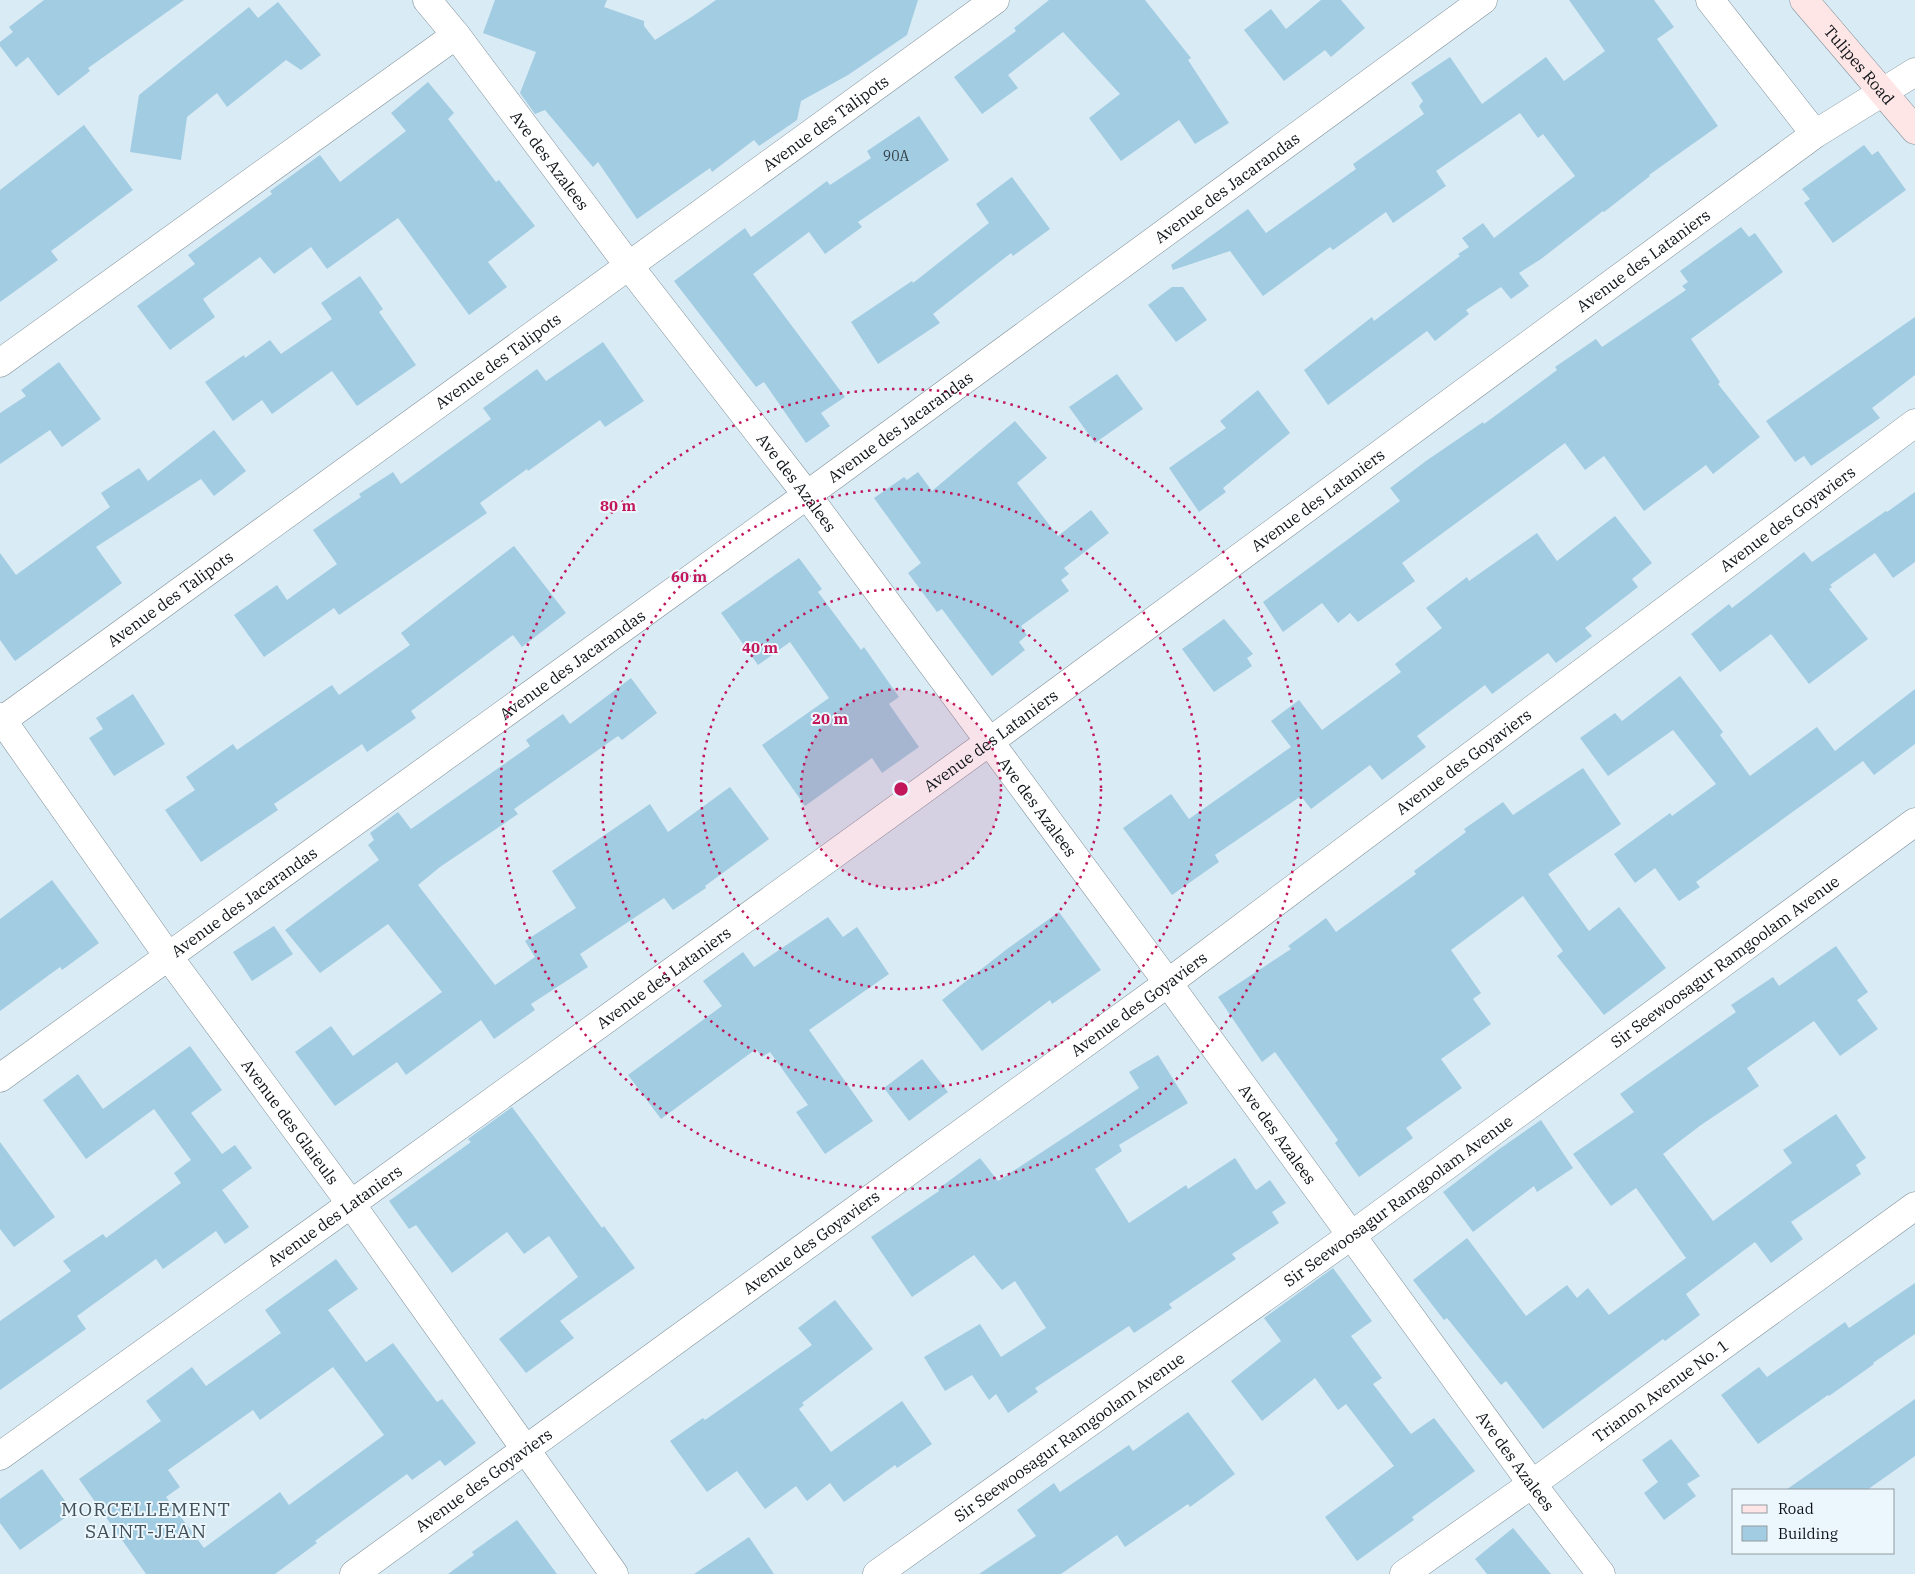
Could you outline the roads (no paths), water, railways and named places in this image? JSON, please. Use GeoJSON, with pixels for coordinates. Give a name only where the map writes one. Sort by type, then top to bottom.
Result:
{"type":"FeatureCollection","features":[{"type":"Feature","properties":{"kind":"main road","name":"Tulipes Road"},"geometry":{"type":"LineString","coordinates":[[1804,0],[1915,130]]}},
{"type":"Feature","properties":{"kind":"street","name":"Ave des Azalees"},"geometry":{"type":"LineString","coordinates":[[427,0],[629,266],[807,495],[1352,1234],[1532,1484],[1601,1574]]}},
{"type":"Feature","properties":{"kind":"street","name":"Avenue des Talipots"},"geometry":{"type":"LineString","coordinates":[[1,720],[995,0]]}},
{"type":"Feature","properties":{"kind":"street","name":"Avenue des Jacarandas"},"geometry":{"type":"LineString","coordinates":[[0,1078],[807,495],[1483,0]]}},
{"type":"Feature","properties":{"kind":"street"},"geometry":{"type":"LineString","coordinates":[[1710,0],[1815,134]]}},
{"type":"Feature","properties":{"kind":"street"},"geometry":{"type":"LineString","coordinates":[[0,363],[456,36]]}},
{"type":"Feature","properties":{"kind":"street","name":"Avenue des Lataniers"},"geometry":{"type":"LineString","coordinates":[[0,1456],[989,742],[1815,134],[1915,72]]}},
{"type":"Feature","properties":{"kind":"street","name":"Avenue des Goyaviers"},"geometry":{"type":"LineString","coordinates":[[354,1574],[1168,983],[1915,423]]}},
{"type":"Feature","properties":{"kind":"street","name":"Avenue des Glaieuls"},"geometry":{"type":"LineString","coordinates":[[1,720],[168,956],[351,1204],[614,1574]]}},
{"type":"Feature","properties":{"kind":"street","name":"Sir Seewoosagur Ramgoolam Avenue"},"geometry":{"type":"LineString","coordinates":[[876,1574],[1352,1234],[1915,822]]}},
{"type":"Feature","properties":{"kind":"street","name":"Trianon Avenue No. 1"},"geometry":{"type":"LineString","coordinates":[[1404,1574],[1532,1484],[1915,1206]]}},
{"type":"Feature","properties":{"kind":"district","name":"MORCELLEMENT SAINT-JEAN"},"geometry":{"type":"Point","coordinates":[146,1520]}}]}
